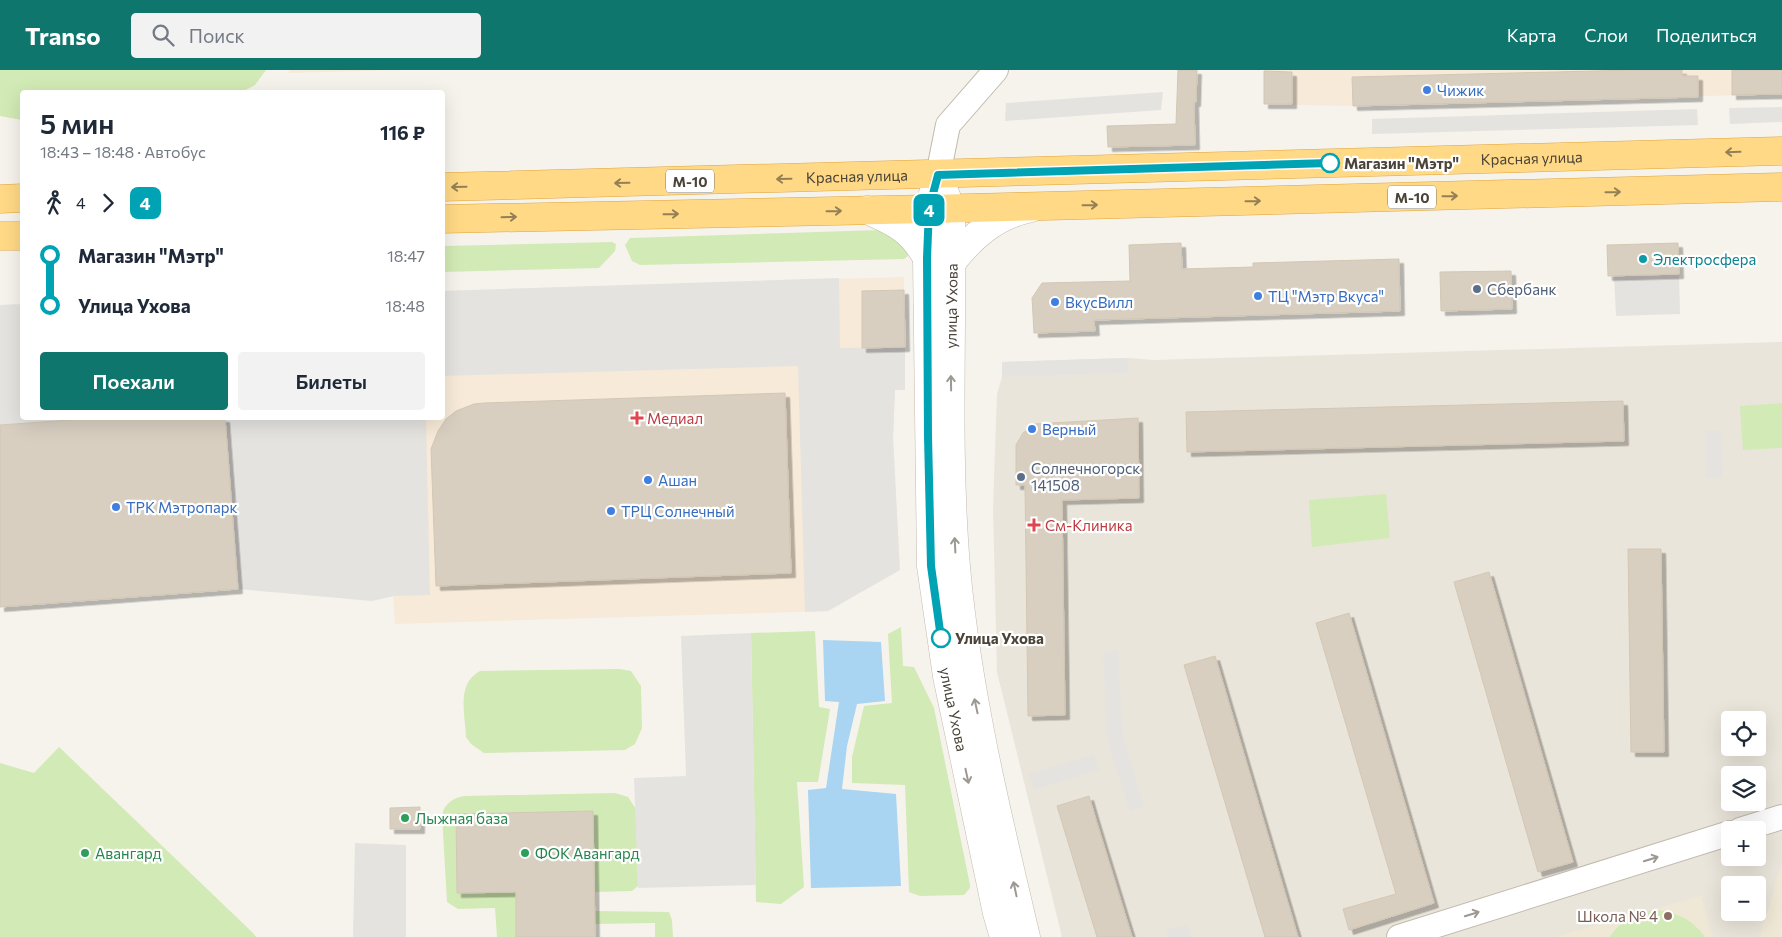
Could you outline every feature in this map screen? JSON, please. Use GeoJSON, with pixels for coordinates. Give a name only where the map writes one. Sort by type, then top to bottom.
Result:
{"type":"FeatureCollection","features":[{"type":"Feature","properties":{"kind":"highway","name":"Красная улица"},"geometry":{"type":"LineString","coordinates":[[445,188],[1782,151]]}},
{"type":"Feature","properties":{"kind":"highway","name":"М-10"},"geometry":{"type":"LineString","coordinates":[[445,218],[940,209],[1782,187]]}},
{"type":"Feature","properties":{"kind":"highway"},"geometry":{"type":"LineString","coordinates":[[0,199],[20,198]]}},
{"type":"Feature","properties":{"kind":"highway"},"geometry":{"type":"LineString","coordinates":[[0,236],[20,236]]}},
{"type":"Feature","properties":{"kind":"street"},"geometry":{"type":"LineString","coordinates":[[938,175],[948,125],[996,70]]}},
{"type":"Feature","properties":{"kind":"street","name":"улица Ухова"},"geometry":{"type":"LineString","coordinates":[[938,175],[940,209],[931,566],[947,676],[996,913],[1004,937]]}},
{"type":"Feature","properties":{"kind":"street"},"geometry":{"type":"LineString","coordinates":[[867,210],[896,223],[906,230],[920,246],[939,260],[968,243],[999,218],[1042,206]]}},
{"type":"Feature","properties":{"kind":"street","name":"улица Ухова"},"geometry":{"type":"LineString","coordinates":[[939,260],[953,509],[962,623],[974,696],[1026,937]]}},
{"type":"Feature","properties":{"kind":"street"},"geometry":{"type":"LineString","coordinates":[[1766,822],[1782,817]]}},
{"type":"Feature","properties":{"kind":"street"},"geometry":{"type":"LineString","coordinates":[[1399,937],[1721,836]]}},
{"type":"Feature","properties":{"kind":"shaded area"},"geometry":{"type":"Polygon","coordinates":[[[289,70],[399,70],[289,73],[289,70]]]}},
{"type":"Feature","properties":{"kind":"shaded area"},"geometry":{"type":"Polygon","coordinates":[[[1264,70],[1782,70],[1782,94],[1345,106],[1264,104],[1264,70]]]}},
{"type":"Feature","properties":{"kind":"shaded area"},"geometry":{"type":"Polygon","coordinates":[[[1163,92],[1161,110],[1005,121],[1006,103],[1163,92]]]}},
{"type":"Feature","properties":{"kind":"shaded area"},"geometry":{"type":"Polygon","coordinates":[[[1782,107],[1782,122],[1730,124],[1729,108],[1782,107]]]}},
{"type":"Feature","properties":{"kind":"shaded area"},"geometry":{"type":"Polygon","coordinates":[[[1697,109],[1698,125],[1372,134],[1372,119],[1697,109]]]}},
{"type":"Feature","properties":{"kind":"shaded area"},"geometry":{"type":"Polygon","coordinates":[[[1679,274],[1680,314],[1616,316],[1614,275],[1679,274]]]}},
{"type":"Feature","properties":{"kind":"shaded area"},"geometry":{"type":"Polygon","coordinates":[[[904,277],[905,390],[895,390],[893,438],[900,570],[828,611],[395,624],[386,481],[363,420],[445,420],[445,291],[904,277]]]}},
{"type":"Feature","properties":{"kind":"shaded area"},"geometry":{"type":"Polygon","coordinates":[[[839,278],[840,348],[905,347],[905,390],[895,390],[893,438],[900,570],[828,611],[805,612],[798,366],[445,376],[445,291],[839,278]]]}},
{"type":"Feature","properties":{"kind":"shaded area"},"geometry":{"type":"Polygon","coordinates":[[[20,304],[20,420],[70,420],[0,425],[0,305],[20,304]]]}},
{"type":"Feature","properties":{"kind":"shaded area"},"geometry":{"type":"Polygon","coordinates":[[[1782,342],[1782,937],[1062,937],[997,672],[993,508],[997,394],[1002,377],[1002,362],[1128,358],[1154,360],[1782,342]]]}},
{"type":"Feature","properties":{"kind":"shaded area"},"geometry":{"type":"Polygon","coordinates":[[[1128,358],[1129,373],[1002,377],[1002,362],[1128,358]]]}},
{"type":"Feature","properties":{"kind":"shaded area"},"geometry":{"type":"Polygon","coordinates":[[[225,420],[426,420],[430,595],[394,596],[372,601],[238,589],[225,420]]]}},
{"type":"Feature","properties":{"kind":"shaded area"},"geometry":{"type":"Polygon","coordinates":[[[1722,430],[1723,478],[1706,478],[1706,431],[1722,430]]]}},
{"type":"Feature","properties":{"kind":"shaded area"},"geometry":{"type":"Polygon","coordinates":[[[751,633],[756,885],[638,888],[634,778],[686,776],[681,636],[751,633]]]}},
{"type":"Feature","properties":{"kind":"shaded area"},"geometry":{"type":"Polygon","coordinates":[[[1118,650],[1123,736],[1144,807],[1130,812],[1107,739],[1103,652],[1118,650]]]}},
{"type":"Feature","properties":{"kind":"shaded area"},"geometry":{"type":"Polygon","coordinates":[[[1094,754],[1099,770],[1034,790],[1029,774],[1094,754]]]}},
{"type":"Feature","properties":{"kind":"shaded area"},"geometry":{"type":"Polygon","coordinates":[[[355,843],[406,845],[406,937],[353,937],[355,843]]]}},
{"type":"Feature","properties":{"kind":"shaded area"},"geometry":{"type":"Polygon","coordinates":[[[1782,863],[1782,937],[1760,937],[1782,863]]]}},
{"type":"Feature","properties":{"kind":"shaded area","name":"Школа № 4"},"geometry":{"type":"Polygon","coordinates":[[[1701,896],[1713,937],[1555,937],[1701,896]]]}},
{"type":"Feature","properties":{"kind":"shaded area"},"geometry":{"type":"Polygon","coordinates":[[[1187,924],[1191,937],[1168,937],[1166,930],[1187,924]]]}},
{"type":"Feature","properties":{"kind":"green space"},"geometry":{"type":"Polygon","coordinates":[[[0,70],[266,70],[255,85],[246,90],[20,90],[20,120],[0,116],[0,70]]]}},
{"type":"Feature","properties":{"kind":"green space"},"geometry":{"type":"Polygon","coordinates":[[[881,230],[898,240],[908,256],[904,259],[640,265],[632,261],[625,245],[630,238],[881,230]]]}},
{"type":"Feature","properties":{"kind":"green space"},"geometry":{"type":"Polygon","coordinates":[[[612,242],[616,244],[615,251],[599,268],[445,272],[445,246],[612,242]]]}},
{"type":"Feature","properties":{"kind":"green space"},"geometry":{"type":"Polygon","coordinates":[[[1782,403],[1782,448],[1743,450],[1740,406],[1782,403]]]}},
{"type":"Feature","properties":{"kind":"green space"},"geometry":{"type":"Polygon","coordinates":[[[1386,494],[1390,538],[1312,547],[1309,500],[1386,494]]]}},
{"type":"Feature","properties":{"kind":"green space"},"geometry":{"type":"Polygon","coordinates":[[[901,627],[903,666],[914,667],[934,708],[970,885],[970,888],[964,895],[920,896],[909,892],[905,785],[852,783],[852,757],[864,706],[892,703],[888,634],[901,627]]]}},
{"type":"Feature","properties":{"kind":"green space"},"geometry":{"type":"Polygon","coordinates":[[[815,631],[819,707],[830,709],[818,782],[797,782],[804,887],[781,904],[756,902],[751,633],[815,631]]]}},
{"type":"Feature","properties":{"kind":"green space"},"geometry":{"type":"Polygon","coordinates":[[[620,669],[631,671],[641,686],[642,728],[635,744],[625,750],[484,753],[471,744],[466,737],[465,691],[472,677],[480,671],[620,669]]]}},
{"type":"Feature","properties":{"kind":"green space","name":"Авангард"},"geometry":{"type":"Polygon","coordinates":[[[59,747],[256,937],[0,937],[0,763],[34,773],[59,747]]]}},
{"type":"Feature","properties":{"kind":"green space"},"geometry":{"type":"Polygon","coordinates":[[[615,793],[628,797],[636,809],[638,886],[632,891],[595,892],[593,811],[456,814],[457,893],[516,892],[516,937],[497,937],[495,908],[458,909],[447,902],[442,815],[447,804],[453,800],[465,796],[615,793]]]}},
{"type":"Feature","properties":{"kind":"green space"},"geometry":{"type":"Polygon","coordinates":[[[1656,910],[1684,918],[1705,937],[1610,937],[1619,926],[1630,918],[1656,910]]]}},
{"type":"Feature","properties":{"kind":"green space"},"geometry":{"type":"Polygon","coordinates":[[[595,911],[669,912],[672,920],[673,937],[655,937],[655,923],[595,924],[595,911]]]}},
{"type":"Feature","properties":{"kind":"water"},"geometry":{"type":"Polygon","coordinates":[[[823,640],[881,642],[885,701],[857,704],[847,746],[842,789],[896,794],[901,886],[811,888],[808,790],[826,788],[839,702],[825,701],[823,640]]]}},
{"type":"Feature","properties":{"kind":"building"},"geometry":{"type":"Polygon","coordinates":[[[1178,70],[1197,70],[1196,102],[1194,102],[1195,145],[1108,147],[1107,126],[1176,124],[1178,70]]]}},
{"type":"Feature","properties":{"kind":"building"},"geometry":{"type":"Polygon","coordinates":[[[1682,70],[1682,76],[1698,76],[1698,97],[1353,106],[1352,77],[1682,70]]]}},
{"type":"Feature","properties":{"kind":"building"},"geometry":{"type":"Polygon","coordinates":[[[1732,70],[1782,70],[1782,94],[1732,95],[1732,70]]]}},
{"type":"Feature","properties":{"kind":"building"},"geometry":{"type":"Polygon","coordinates":[[[1264,71],[1292,72],[1292,104],[1264,104],[1264,71]]]}},
{"type":"Feature","properties":{"kind":"building","name":"ТЦ \"Мэтр Вкуса\""},"geometry":{"type":"Polygon","coordinates":[[[1181,243],[1182,269],[1253,267],[1253,263],[1399,259],[1400,311],[1094,320],[1095,331],[1034,333],[1032,298],[1042,283],[1130,281],[1129,245],[1181,243]]]}},
{"type":"Feature","properties":{"kind":"building","name":"Электросфера"},"geometry":{"type":"Polygon","coordinates":[[[1678,243],[1679,274],[1608,276],[1607,245],[1678,243]]]}},
{"type":"Feature","properties":{"kind":"building"},"geometry":{"type":"Polygon","coordinates":[[[1511,271],[1512,309],[1441,311],[1440,272],[1511,271]]]}},
{"type":"Feature","properties":{"kind":"building"},"geometry":{"type":"Polygon","coordinates":[[[904,290],[905,347],[862,348],[862,291],[904,290]]]}},
{"type":"Feature","properties":{"kind":"building","name":"ТРЦ Солнечный"},"geometry":{"type":"Polygon","coordinates":[[[785,393],[791,573],[436,586],[431,449],[438,431],[446,419],[456,411],[474,404],[484,403],[785,393]]]}},
{"type":"Feature","properties":{"kind":"building"},"geometry":{"type":"Polygon","coordinates":[[[1623,401],[1624,441],[1187,452],[1186,412],[1623,401]]]}},
{"type":"Feature","properties":{"kind":"building"},"geometry":{"type":"Polygon","coordinates":[[[1138,418],[1139,498],[1062,500],[1065,715],[1028,716],[1025,485],[1016,485],[1016,445],[1023,433],[1035,424],[1138,418]]]}},
{"type":"Feature","properties":{"kind":"building","name":"ТРК Мэтропарк"},"geometry":{"type":"Polygon","coordinates":[[[70,420],[225,420],[238,589],[0,607],[0,425],[70,420]]]}},
{"type":"Feature","properties":{"kind":"building"},"geometry":{"type":"Polygon","coordinates":[[[1628,549],[1661,549],[1664,752],[1631,752],[1628,549]]]}},
{"type":"Feature","properties":{"kind":"building"},"geometry":{"type":"Polygon","coordinates":[[[1489,572],[1573,862],[1538,872],[1454,582],[1489,572]]]}},
{"type":"Feature","properties":{"kind":"building"},"geometry":{"type":"Polygon","coordinates":[[[1349,613],[1434,903],[1349,930],[1343,909],[1396,894],[1316,623],[1349,613]]]}},
{"type":"Feature","properties":{"kind":"building"},"geometry":{"type":"Polygon","coordinates":[[[1215,656],[1298,937],[1265,937],[1184,665],[1215,656]]]}},
{"type":"Feature","properties":{"kind":"building"},"geometry":{"type":"Polygon","coordinates":[[[1089,796],[1132,937],[1097,937],[1057,806],[1089,796]]]}},
{"type":"Feature","properties":{"kind":"building","name":"Лыжная база"},"geometry":{"type":"Polygon","coordinates":[[[420,807],[420,829],[390,829],[390,808],[420,807]]]}},
{"type":"Feature","properties":{"kind":"building","name":"ФОК Авангард"},"geometry":{"type":"Polygon","coordinates":[[[593,811],[595,937],[516,937],[516,892],[457,893],[456,814],[593,811]]]}},
{"type":"Feature","properties":{"kind":"bus line","name":"4"},"geometry":{"type":"LineString","coordinates":[[941,638],[931,566],[928,436],[927,258],[929,209],[938,175],[1330,163]]}},
{"type":"Feature","properties":{"kind":"place","name":"Чижик"},"geometry":{"type":"Point","coordinates":[1427,90]}},
{"type":"Feature","properties":{"kind":"place","name":"Магазин \"Мэтр\""},"geometry":{"type":"Point","coordinates":[1330,163]}},
{"type":"Feature","properties":{"kind":"place","name":"Электросфера"},"geometry":{"type":"Point","coordinates":[1643,259]}},
{"type":"Feature","properties":{"kind":"place","name":"Сбербанк"},"geometry":{"type":"Point","coordinates":[1477,289]}},
{"type":"Feature","properties":{"kind":"place","name":"ТЦ \"Мэтр Вкуса\""},"geometry":{"type":"Point","coordinates":[1258,296]}},
{"type":"Feature","properties":{"kind":"place","name":"ВкусВилл"},"geometry":{"type":"Point","coordinates":[1055,302]}},
{"type":"Feature","properties":{"kind":"place","name":"Медиал"},"geometry":{"type":"Point","coordinates":[637,418]}},
{"type":"Feature","properties":{"kind":"place","name":"Верный"},"geometry":{"type":"Point","coordinates":[1032,429]}},
{"type":"Feature","properties":{"kind":"place","name":"Солнечногорск 141508"},"geometry":{"type":"Point","coordinates":[1021,477]}},
{"type":"Feature","properties":{"kind":"place","name":"Ашан"},"geometry":{"type":"Point","coordinates":[648,480]}},
{"type":"Feature","properties":{"kind":"place","name":"ТРК Мэтропарк"},"geometry":{"type":"Point","coordinates":[116,507]}},
{"type":"Feature","properties":{"kind":"place","name":"ТРЦ Солнечный"},"geometry":{"type":"Point","coordinates":[611,511]}},
{"type":"Feature","properties":{"kind":"place","name":"См-Клиника"},"geometry":{"type":"Point","coordinates":[1034,525]}},
{"type":"Feature","properties":{"kind":"place","name":"Улица Ухова"},"geometry":{"type":"Point","coordinates":[941,638]}},
{"type":"Feature","properties":{"kind":"place","name":"Лыжная база"},"geometry":{"type":"Point","coordinates":[405,818]}},
{"type":"Feature","properties":{"kind":"place","name":"Авангард"},"geometry":{"type":"Point","coordinates":[85,853]}},
{"type":"Feature","properties":{"kind":"place","name":"ФОК Авангард"},"geometry":{"type":"Point","coordinates":[525,853]}},
{"type":"Feature","properties":{"kind":"place","name":"Школа № 4"},"geometry":{"type":"Point","coordinates":[1668,916]}}]}
